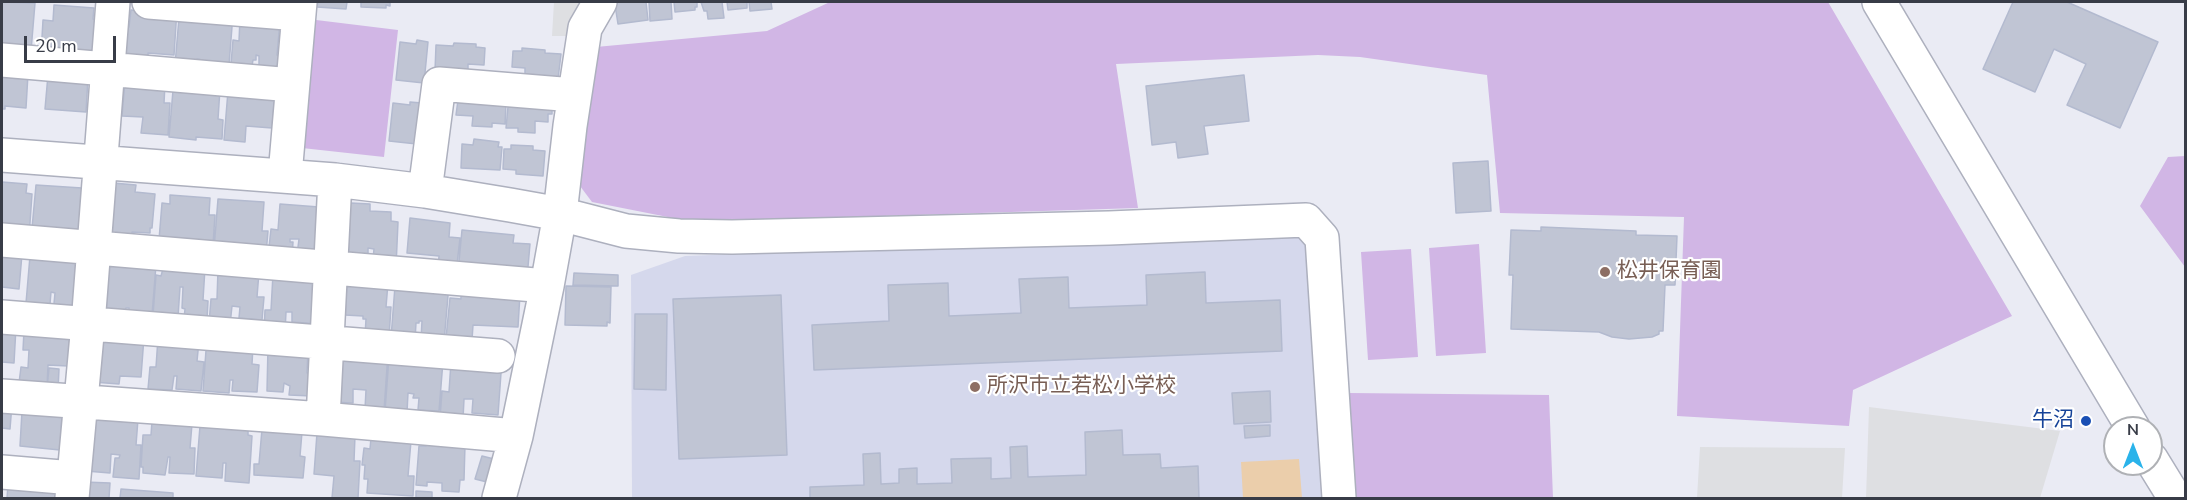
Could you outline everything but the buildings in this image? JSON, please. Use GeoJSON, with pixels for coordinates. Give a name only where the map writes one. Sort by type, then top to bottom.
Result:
{"type":"FeatureCollection","features":[{"type":"Feature","properties":{"kind":"street"},"geometry":{"type":"LineString","coordinates":[[2,472],[73,488],[114,2]]}},
{"type":"Feature","properties":{"kind":"street"},"geometry":{"type":"LineString","coordinates":[[149,2],[300,8],[285,175]]}},
{"type":"Feature","properties":{"kind":"street"},"geometry":{"type":"LineString","coordinates":[[498,498],[516,436],[548,286],[585,28],[600,2]]}},
{"type":"Feature","properties":{"kind":"street"},"geometry":{"type":"LineString","coordinates":[[1878,2],[2126,416]]}},
{"type":"Feature","properties":{"kind":"street"},"geometry":{"type":"LineString","coordinates":[[2,60],[292,85]]}},
{"type":"Feature","properties":{"kind":"street"},"geometry":{"type":"LineString","coordinates":[[425,191],[439,84],[574,95]]}},
{"type":"Feature","properties":{"kind":"street"},"geometry":{"type":"LineString","coordinates":[[2,155],[335,180],[425,191],[560,214],[626,231],[679,236],[732,237],[1109,228],[1306,220],[1322,238],[1339,498]]}},
{"type":"Feature","properties":{"kind":"street"},"geometry":{"type":"LineString","coordinates":[[323,419],[335,180]]}},
{"type":"Feature","properties":{"kind":"street"},"geometry":{"type":"LineString","coordinates":[[2,240],[548,286]]}},
{"type":"Feature","properties":{"kind":"street"},"geometry":{"type":"LineString","coordinates":[[2,316],[498,356]]}},
{"type":"Feature","properties":{"kind":"street"},"geometry":{"type":"LineString","coordinates":[[2,396],[323,419],[516,436]]}},
{"type":"Feature","properties":{"kind":"street"},"geometry":{"type":"LineString","coordinates":[[2161,476],[2175,498]]}},
{"type":"Feature","properties":{"kind":"shaded area"},"geometry":{"type":"Polygon","coordinates":[[[554,2],[589,2],[572,36],[552,36],[554,2]]]}},
{"type":"Feature","properties":{"kind":"shaded area"},"geometry":{"type":"Polygon","coordinates":[[[830,2],[1828,2],[2012,316],[1853,390],[1849,426],[1677,416],[1684,217],[1500,213],[1487,75],[1360,57],[1318,55],[1116,64],[1138,208],[693,222],[592,202],[577,182],[596,47],[767,31],[830,2]]]}},
{"type":"Feature","properties":{"kind":"shaded area"},"geometry":{"type":"Polygon","coordinates":[[[308,19],[398,30],[384,157],[302,148],[308,19]]]}},
{"type":"Feature","properties":{"kind":"shaded area"},"geometry":{"type":"Polygon","coordinates":[[[2186,156],[2185,267],[2140,206],[2168,157],[2186,156]]]}},
{"type":"Feature","properties":{"kind":"shaded area","name":"所沢市立若松小学校"},"geometry":{"type":"Polygon","coordinates":[[[1294,233],[1313,245],[1323,498],[632,498],[631,275],[685,256],[1294,233]]]}},
{"type":"Feature","properties":{"kind":"shaded area"},"geometry":{"type":"Polygon","coordinates":[[[1479,244],[1486,353],[1436,356],[1429,248],[1479,244]]]}},
{"type":"Feature","properties":{"kind":"shaded area"},"geometry":{"type":"Polygon","coordinates":[[[1411,249],[1418,357],[1368,360],[1361,252],[1411,249]]]}},
{"type":"Feature","properties":{"kind":"shaded area"},"geometry":{"type":"Polygon","coordinates":[[[1349,393],[1549,395],[1553,498],[1355,498],[1349,393]]]}},
{"type":"Feature","properties":{"kind":"shaded area"},"geometry":{"type":"Polygon","coordinates":[[[1869,407],[2060,431],[2040,498],[1866,498],[1869,407]]]}},
{"type":"Feature","properties":{"kind":"shaded area"},"geometry":{"type":"Polygon","coordinates":[[[1700,447],[1845,448],[1842,498],[1697,498],[1700,447]]]}},
{"type":"Feature","properties":{"kind":"shaded area"},"geometry":{"type":"Polygon","coordinates":[[[1299,459],[1302,498],[1243,498],[1241,462],[1299,459]]]}},
{"type":"Feature","properties":{"kind":"place","name":"松井保育園"},"geometry":{"type":"Point","coordinates":[1605,272]}},
{"type":"Feature","properties":{"kind":"place","name":"所沢市立若松小学校"},"geometry":{"type":"Point","coordinates":[975,387]}},
{"type":"Feature","properties":{"kind":"place","name":"牛沼"},"geometry":{"type":"Point","coordinates":[2086,421]}}]}
